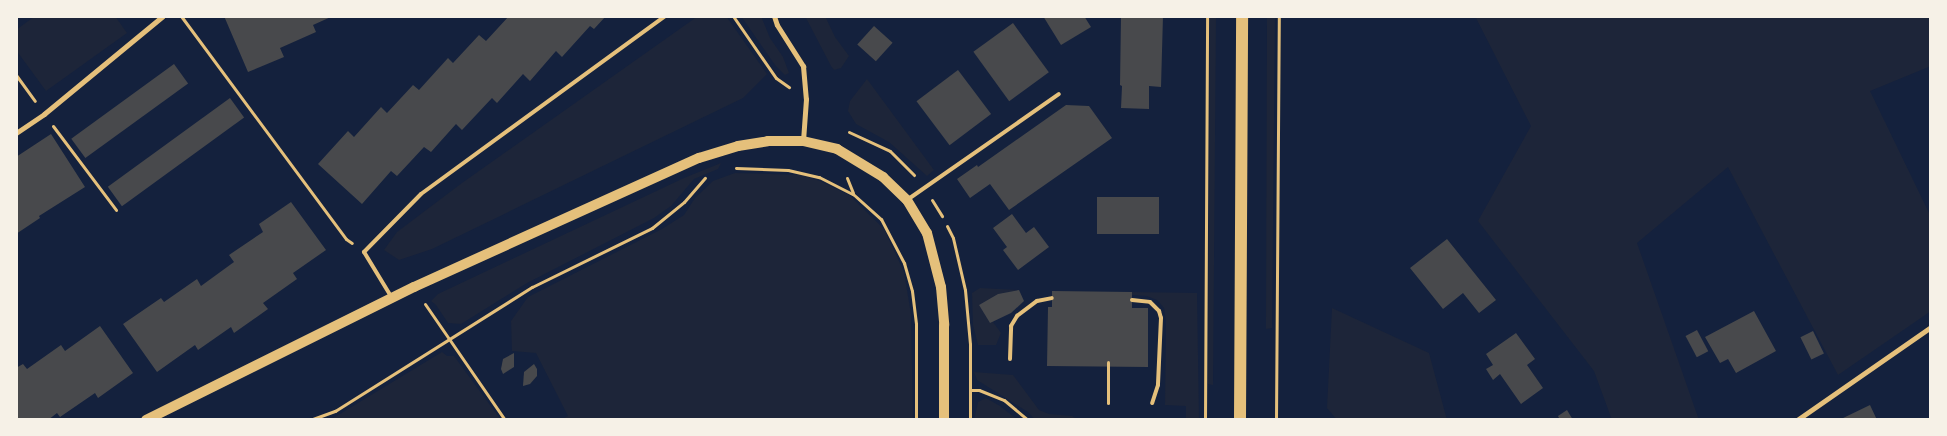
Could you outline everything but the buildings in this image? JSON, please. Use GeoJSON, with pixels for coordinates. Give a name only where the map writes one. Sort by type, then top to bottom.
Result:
{"type":"FeatureCollection","features":[{"type":"Feature","properties":{"kind":"main road"},"geometry":{"type":"LineString","coordinates":[[1240,420],[1242,16]]}},
{"type":"Feature","properties":{"kind":"main road"},"geometry":{"type":"LineString","coordinates":[[146,420],[414,287],[699,158],[738,146],[768,140],[803,141],[838,149],[883,177],[907,200],[927,233],[941,287],[944,325],[944,420]]}},
{"type":"Feature","properties":{"kind":"street"},"geometry":{"type":"LineString","coordinates":[[16,133],[44,114],[163,16]]}},
{"type":"Feature","properties":{"kind":"street"},"geometry":{"type":"LineString","coordinates":[[774,16],[777,25],[803,66],[806,99],[803,141]]}},
{"type":"Feature","properties":{"kind":"street"},"geometry":{"type":"LineString","coordinates":[[1797,420],[1931,328]]}},
{"type":"Feature","properties":{"kind":"lane"},"geometry":{"type":"LineString","coordinates":[[392,298],[364,252],[421,194],[665,16]]}},
{"type":"Feature","properties":{"kind":"lane"},"geometry":{"type":"LineString","coordinates":[[907,200],[1059,94]]}},
{"type":"Feature","properties":{"kind":"lane"},"geometry":{"type":"LineString","coordinates":[[1010,359],[1011,326],[1017,316],[1037,301],[1052,298]]}},
{"type":"Feature","properties":{"kind":"lane"},"geometry":{"type":"LineString","coordinates":[[1132,300],[1150,302],[1159,311],[1161,318],[1158,385],[1152,403]]}},
{"type":"Feature","properties":{"kind":"path"},"geometry":{"type":"LineString","coordinates":[[181,16],[346,240],[364,252]]}},
{"type":"Feature","properties":{"kind":"path"},"geometry":{"type":"LineString","coordinates":[[732,16],[776,78],[806,99]]}},
{"type":"Feature","properties":{"kind":"path"},"geometry":{"type":"LineString","coordinates":[[1205,420],[1207,16]]}},
{"type":"Feature","properties":{"kind":"path"},"geometry":{"type":"LineString","coordinates":[[1276,420],[1279,16]]}},
{"type":"Feature","properties":{"kind":"path"},"geometry":{"type":"LineString","coordinates":[[16,75],[116,210]]}},
{"type":"Feature","properties":{"kind":"path"},"geometry":{"type":"LineString","coordinates":[[732,168],[788,170],[818,177],[853,194],[881,219],[904,263],[912,291],[916,324],[916,420]]}},
{"type":"Feature","properties":{"kind":"path"},"geometry":{"type":"LineString","coordinates":[[310,420],[335,411],[450,341],[532,287],[652,228],[684,202],[704,179],[712,175]]}},
{"type":"Feature","properties":{"kind":"path"},"geometry":{"type":"LineString","coordinates":[[414,287],[505,420]]}},
{"type":"Feature","properties":{"kind":"path"},"geometry":{"type":"LineString","coordinates":[[968,324],[970,420]]}},
{"type":"Feature","properties":{"kind":"path"},"geometry":{"type":"LineString","coordinates":[[1108,362],[1108,403]]}},
{"type":"Feature","properties":{"kind":"path"},"geometry":{"type":"LineString","coordinates":[[970,390],[979,390],[1004,400],[1028,420]]}},
{"type":"Feature","properties":{"kind":"shaded area"},"geometry":{"type":"Polygon","coordinates":[[[35,16],[115,16],[127,33],[46,91],[16,50],[16,30],[35,16]]]}},
{"type":"Feature","properties":{"kind":"shaded area"},"geometry":{"type":"Polygon","coordinates":[[[698,16],[726,16],[767,74],[743,98],[432,249],[399,260],[384,250],[397,232],[462,183],[698,16]]]}},
{"type":"Feature","properties":{"kind":"shaded area"},"geometry":{"type":"Polygon","coordinates":[[[741,16],[761,16],[770,38],[783,57],[789,73],[785,75],[775,65],[741,16]]]}},
{"type":"Feature","properties":{"kind":"shaded area"},"geometry":{"type":"Polygon","coordinates":[[[805,16],[825,16],[835,37],[849,56],[841,68],[834,70],[831,66],[805,16]]]}},
{"type":"Feature","properties":{"kind":"shaded area"},"geometry":{"type":"Polygon","coordinates":[[[1210,16],[1216,16],[1213,385],[1208,384],[1210,16]]]}},
{"type":"Feature","properties":{"kind":"shaded area"},"geometry":{"type":"Polygon","coordinates":[[[1267,16],[1275,17],[1272,328],[1266,329],[1267,16]]]}},
{"type":"Feature","properties":{"kind":"shaded area"},"geometry":{"type":"Polygon","coordinates":[[[1475,16],[1931,16],[1931,66],[1870,91],[1931,217],[1931,311],[1838,375],[1728,167],[1637,243],[1699,420],[1612,420],[1594,371],[1478,221],[1531,126],[1475,16]]]}},
{"type":"Feature","properties":{"kind":"shaded area"},"geometry":{"type":"Polygon","coordinates":[[[867,79],[934,170],[927,176],[889,142],[856,124],[848,111],[850,101],[867,79]]]}},
{"type":"Feature","properties":{"kind":"shaded area"},"geometry":{"type":"Polygon","coordinates":[[[721,163],[718,169],[694,179],[671,206],[654,218],[527,283],[461,324],[448,323],[436,305],[431,301],[438,294],[684,178],[721,163]]]}},
{"type":"Feature","properties":{"kind":"shaded area"},"geometry":{"type":"Polygon","coordinates":[[[735,173],[802,175],[820,181],[849,195],[884,229],[904,272],[911,314],[913,420],[560,420],[568,416],[536,353],[512,351],[511,321],[528,297],[662,229],[684,215],[695,198],[713,181],[735,173]]]}},
{"type":"Feature","properties":{"kind":"shaded area"},"geometry":{"type":"Polygon","coordinates":[[[980,288],[1019,290],[998,294],[979,305],[990,323],[993,322],[1001,333],[996,345],[978,345],[973,325],[972,293],[980,288]]]}},
{"type":"Feature","properties":{"kind":"shaded area"},"geometry":{"type":"Polygon","coordinates":[[[1132,292],[1197,293],[1199,420],[1186,420],[1186,406],[1165,405],[1166,321],[1164,308],[1157,300],[1147,296],[1132,295],[1132,292]]]}},
{"type":"Feature","properties":{"kind":"shaded area"},"geometry":{"type":"Polygon","coordinates":[[[1332,308],[1429,353],[1447,420],[1337,420],[1327,408],[1332,308]]]}},
{"type":"Feature","properties":{"kind":"shaded area"},"geometry":{"type":"Polygon","coordinates":[[[442,352],[447,356],[454,356],[501,420],[330,420],[442,352]]]}},
{"type":"Feature","properties":{"kind":"shaded area"},"geometry":{"type":"Polygon","coordinates":[[[974,372],[1013,375],[1039,410],[1049,414],[1072,416],[1077,419],[1035,420],[1028,412],[977,380],[974,372]]]}},
{"type":"Feature","properties":{"kind":"shaded area"},"geometry":{"type":"Polygon","coordinates":[[[986,398],[1018,420],[974,420],[978,402],[986,398]]]}}]}
